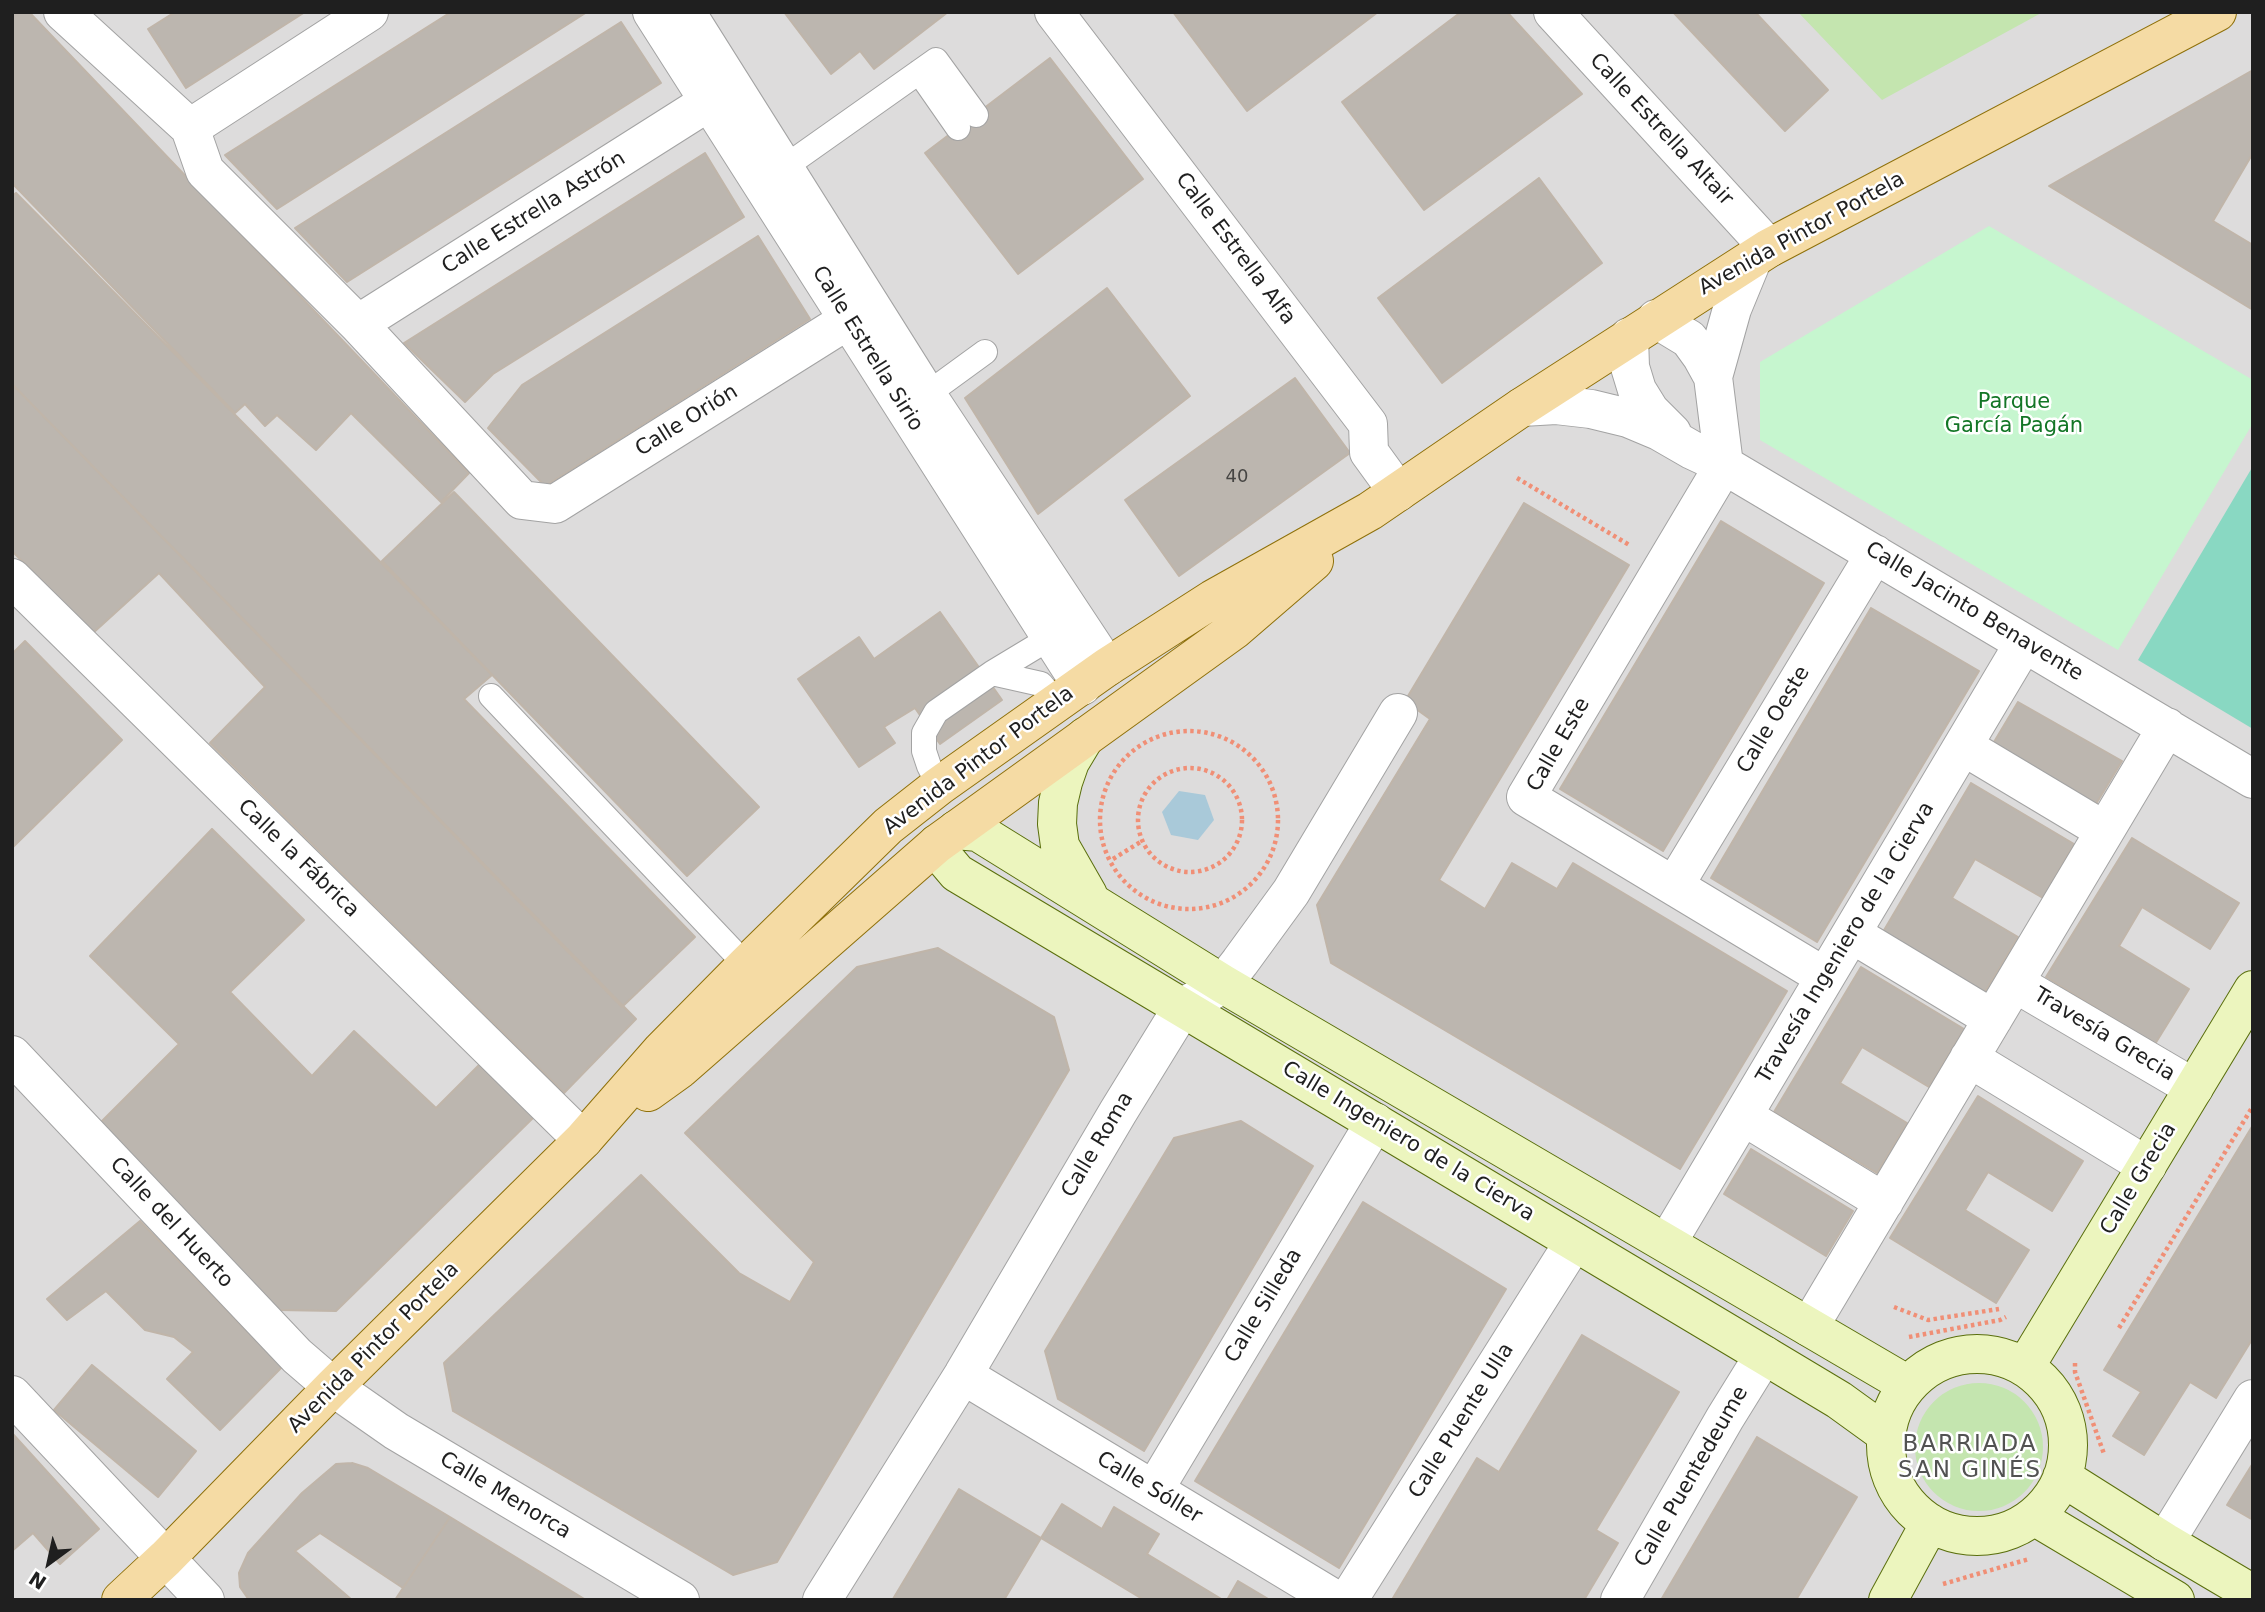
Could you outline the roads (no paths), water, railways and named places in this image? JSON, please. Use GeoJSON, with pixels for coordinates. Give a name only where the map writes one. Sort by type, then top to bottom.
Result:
{"type":"FeatureCollection","features":[{"type":"Feature","properties":{"kind":"main road","name":"Avenida Pintor Portela"},"geometry":{"type":"LineString","coordinates":[[121,1600],[583,1140],[662,1050],[753,958],[888,826],[939,786],[1082,685],[1213,599],[1384,501],[1522,407],[1771,247],[2217,12]]}},
{"type":"Feature","properties":{"kind":"main road","name":"Avenida Pintor Portela"},"geometry":{"type":"LineString","coordinates":[[583,1140],[680,1069],[944,834],[1234,631],[1384,501]]}},
{"type":"Feature","properties":{"kind":"main road"},"geometry":{"type":"LineString","coordinates":[[753,958],[921,833],[944,834],[946,813],[971,796],[1082,685]]}},
{"type":"Feature","properties":{"kind":"street"},"geometry":{"type":"LineString","coordinates":[[190,128],[369,12]]}},
{"type":"Feature","properties":{"kind":"street","name":"Calle Estrella Sirio"},"geometry":{"type":"LineString","coordinates":[[653,12],[710,101],[773,175],[916,402],[1082,685]]}},
{"type":"Feature","properties":{"kind":"street","name":"Calle Estrella Sirio"},"geometry":{"type":"LineString","coordinates":[[686,12],[848,320],[916,402],[1050,638],[1082,685]]}},
{"type":"Feature","properties":{"kind":"street","name":"Calle Estrella Alfa"},"geometry":{"type":"LineString","coordinates":[[1054,12],[1368,424],[1369,452],[1384,501]]}},
{"type":"Feature","properties":{"kind":"street","name":"Calle Estrella Altair"},"geometry":{"type":"LineString","coordinates":[[1553,12],[1771,247]]}},
{"type":"Feature","properties":{"kind":"street","name":"Calle Estrella Altair"},"geometry":{"type":"LineString","coordinates":[[1586,12],[1771,247]]}},
{"type":"Feature","properties":{"kind":"street"},"geometry":{"type":"LineString","coordinates":[[64,14],[190,128],[205,171],[358,324]]}},
{"type":"Feature","properties":{"kind":"street","name":"Calle Estrella Astrón"},"geometry":{"type":"LineString","coordinates":[[358,324],[710,101]]}},
{"type":"Feature","properties":{"kind":"street"},"geometry":{"type":"LineString","coordinates":[[1708,458],[1713,377],[1732,309],[1771,247]]}},
{"type":"Feature","properties":{"kind":"street","name":"Calle Orión"},"geometry":{"type":"LineString","coordinates":[[358,324],[522,500],[555,504],[848,320]]}},
{"type":"Feature","properties":{"kind":"street"},"geometry":{"type":"LineString","coordinates":[[1643,328],[1689,339],[1713,377]]}},
{"type":"Feature","properties":{"kind":"street","name":"Calle Jacinto Benavente"},"geometry":{"type":"LineString","coordinates":[[1643,328],[1630,367],[1637,390],[1650,411],[1667,429],[1708,458]]}},
{"type":"Feature","properties":{"kind":"street","name":"Calle Jacinto Benavente"},"geometry":{"type":"LineString","coordinates":[[1522,407],[1556,405],[1591,409],[1628,418],[1659,431],[1875,554],[2253,779]]}},
{"type":"Feature","properties":{"kind":"street","name":"Calle Este"},"geometry":{"type":"LineString","coordinates":[[1708,458],[1527,797],[1825,977]]}},
{"type":"Feature","properties":{"kind":"street","name":"Calle Oeste"},"geometry":{"type":"LineString","coordinates":[[1674,886],[1875,554]]}},
{"type":"Feature","properties":{"kind":"street","name":"Calle la Fábrica"},"geometry":{"type":"LineString","coordinates":[[12,578],[583,1140]]}},
{"type":"Feature","properties":{"kind":"street","name":"Travesía Ingeniero de la Cierva"},"geometry":{"type":"LineString","coordinates":[[1667,1243],[2024,643]]}},
{"type":"Feature","properties":{"kind":"street","name":"Calle Roma"},"geometry":{"type":"LineString","coordinates":[[822,1600],[963,1375],[1182,1008],[1223,984],[1291,892],[1398,713]]}},
{"type":"Feature","properties":{"kind":"street"},"geometry":{"type":"LineString","coordinates":[[1809,1327],[2167,727]]}},
{"type":"Feature","properties":{"kind":"street"},"geometry":{"type":"LineString","coordinates":[[1085,737],[1070,762],[1063,782],[1057,824],[1060,846],[1078,880],[1094,902]]}},
{"type":"Feature","properties":{"kind":"street"},"geometry":{"type":"LineString","coordinates":[[1963,746],[2105,831]]}},
{"type":"Feature","properties":{"kind":"street"},"geometry":{"type":"LineString","coordinates":[[944,834],[978,832],[1223,984],[1908,1385]]}},
{"type":"Feature","properties":{"kind":"street","name":"Calle Ingeniero de la Cierva"},"geometry":{"type":"LineString","coordinates":[[944,834],[946,860],[957,873],[1764,1355],[1860,1414],[1886,1434]]}},
{"type":"Feature","properties":{"kind":"street"},"geometry":{"type":"LineString","coordinates":[[1852,934],[1993,1019]]}},
{"type":"Feature","properties":{"kind":"street","name":"Travesía Grecia"},"geometry":{"type":"LineString","coordinates":[[2015,983],[2194,1088]]}},
{"type":"Feature","properties":{"kind":"street","name":"Calle Grecia"},"geometry":{"type":"LineString","coordinates":[[2025,1367],[2253,990]]}},
{"type":"Feature","properties":{"kind":"street","name":"Calle del Huerto"},"geometry":{"type":"LineString","coordinates":[[12,1055],[297,1356],[333,1387]]}},
{"type":"Feature","properties":{"kind":"street"},"geometry":{"type":"LineString","coordinates":[[1969,1059],[2147,1167]]}},
{"type":"Feature","properties":{"kind":"street"},"geometry":{"type":"LineString","coordinates":[[1743,1116],[1884,1202]]}},
{"type":"Feature","properties":{"kind":"street","name":"Calle Silleda"},"geometry":{"type":"LineString","coordinates":[[1154,1490],[1374,1122]]}},
{"type":"Feature","properties":{"kind":"street","name":"Calle Puente Ulla"},"geometry":{"type":"LineString","coordinates":[[1349,1600],[1574,1242]]}},
{"type":"Feature","properties":{"kind":"street","name":"Calle Puentedeume"},"geometry":{"type":"LineString","coordinates":[[1620,1600],[1764,1355]]}},
{"type":"Feature","properties":{"kind":"street"},"geometry":{"type":"LineString","coordinates":[[1991,1355],[2025,1367],[2042,1380],[2064,1416],[2068,1457],[2055,1492],[2034,1516],[2001,1533],[1965,1535],[1930,1523],[1912,1510],[1889,1471],[1885,1450],[1886,1434],[1895,1405],[1908,1385],[1921,1372],[1954,1356],[1991,1355]]}},
{"type":"Feature","properties":{"kind":"street","name":"Calle Sóller"},"geometry":{"type":"LineString","coordinates":[[963,1375],[1336,1600]]}},
{"type":"Feature","properties":{"kind":"street","name":"Calle Menorca"},"geometry":{"type":"LineString","coordinates":[[333,1387],[396,1431],[680,1600]]}},
{"type":"Feature","properties":{"kind":"street"},"geometry":{"type":"LineString","coordinates":[[12,1395],[205,1600]]}},
{"type":"Feature","properties":{"kind":"street"},"geometry":{"type":"LineString","coordinates":[[2165,1542],[2253,1399]]}},
{"type":"Feature","properties":{"kind":"street"},"geometry":{"type":"LineString","coordinates":[[2062,1477],[2253,1594]]}},
{"type":"Feature","properties":{"kind":"street"},"geometry":{"type":"LineString","coordinates":[[2034,1516],[2175,1600]]}},
{"type":"Feature","properties":{"kind":"street"},"geometry":{"type":"LineString","coordinates":[[1888,1600],[1930,1523]]}},
{"type":"Feature","properties":{"kind":"lane"},"geometry":{"type":"LineString","coordinates":[[773,175],[936,60],[967,121]]}},
{"type":"Feature","properties":{"kind":"lane"},"geometry":{"type":"LineString","coordinates":[[916,402],[985,352]]}},
{"type":"Feature","properties":{"kind":"lane"},"geometry":{"type":"LineString","coordinates":[[939,786],[924,751],[924,733],[936,712],[992,673],[1050,638]]}},
{"type":"Feature","properties":{"kind":"lane"},"geometry":{"type":"LineString","coordinates":[[992,673],[1041,684],[1082,685]]}},
{"type":"Feature","properties":{"kind":"lane"},"geometry":{"type":"LineString","coordinates":[[491,696],[753,958]]}},
{"type":"Feature","properties":{"kind":"water"},"geometry":{"type":"Polygon","coordinates":[[[1179,791],[1205,795],[1214,820],[1198,840],[1171,835],[1162,812],[1179,791]]]}},
{"type":"Feature","properties":{"kind":"district","name":"BARRIADA SAN GINÉS"},"geometry":{"type":"Point","coordinates":[1970,1458]}},
{"type":"Feature","properties":{"kind":"park label","name":"Parque García Pagán"},"geometry":{"type":"Point","coordinates":[2014,415]}}]}
